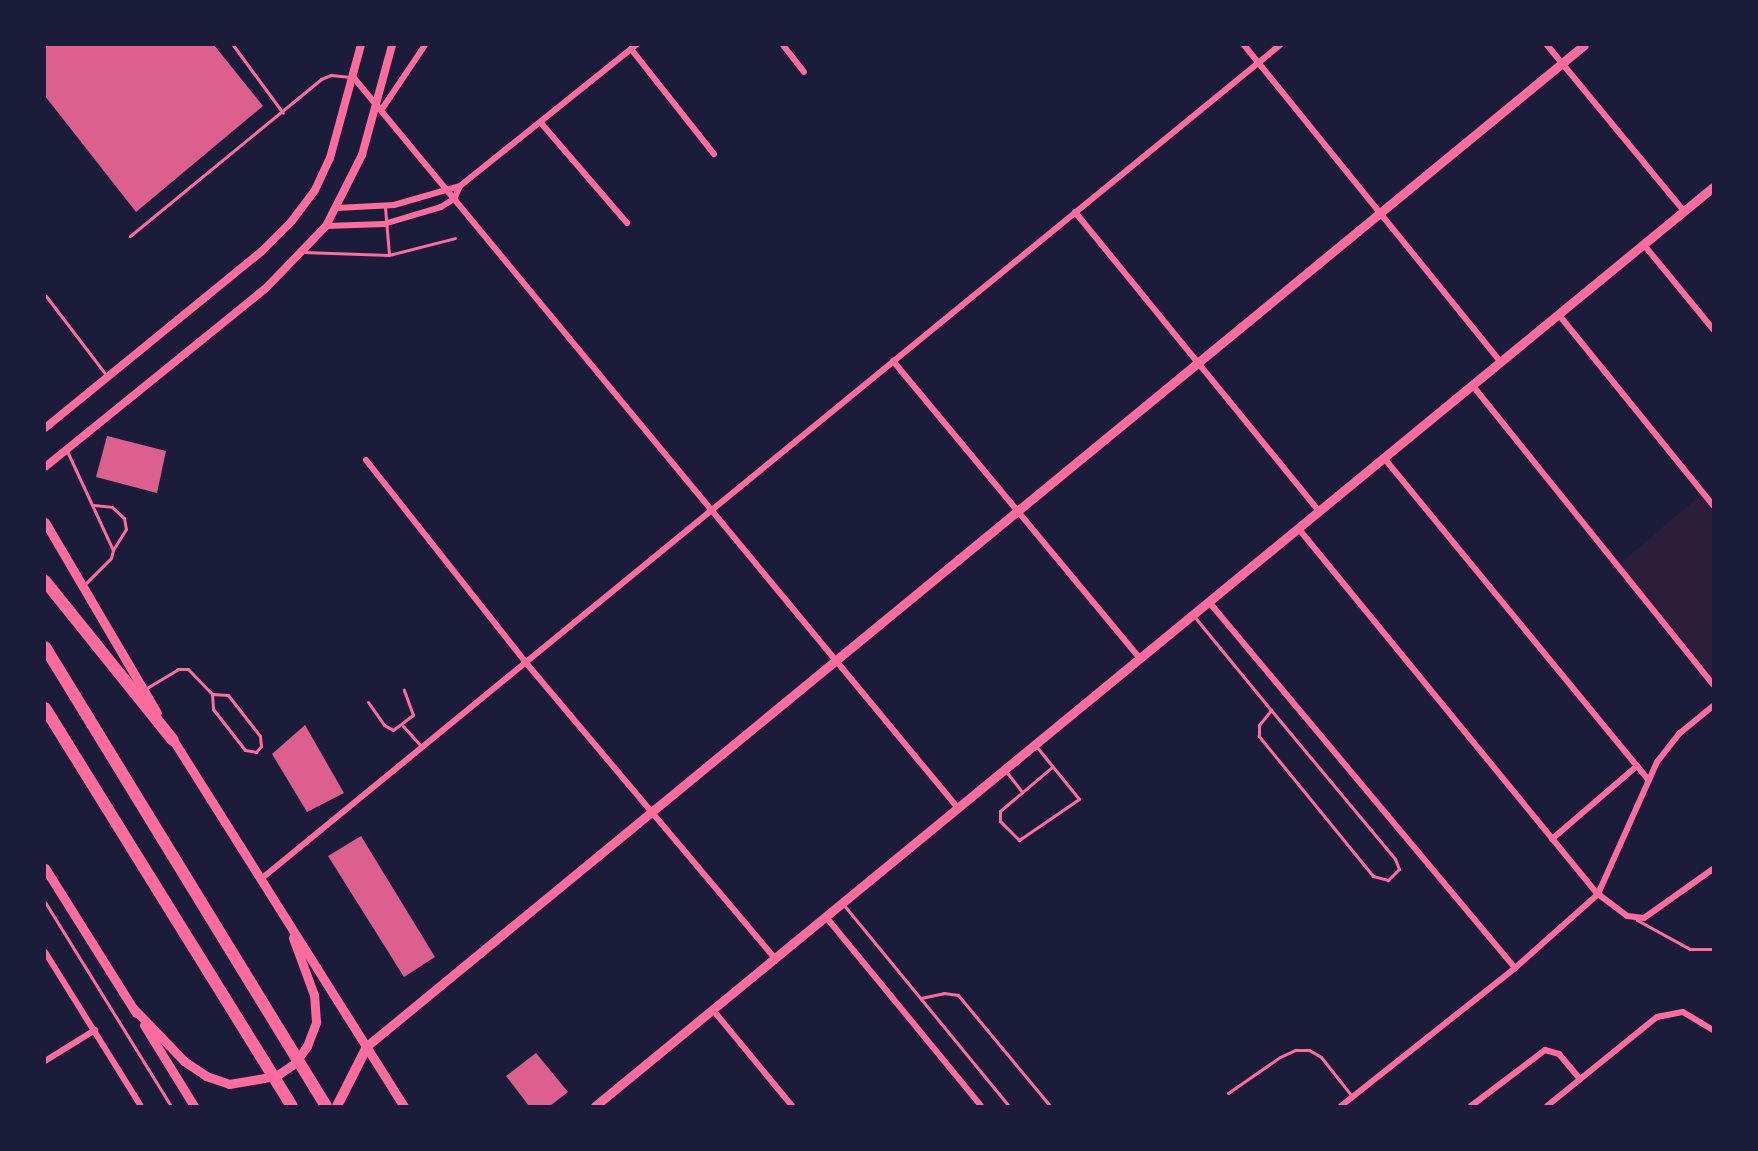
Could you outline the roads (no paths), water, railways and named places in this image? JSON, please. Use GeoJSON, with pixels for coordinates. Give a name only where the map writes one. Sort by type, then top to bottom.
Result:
{"type":"FeatureCollection","features":[{"type":"Feature","properties":{"kind":"highway"},"geometry":{"type":"LineString","coordinates":[[45,581],[173,740]]}},
{"type":"Feature","properties":{"kind":"highway"},"geometry":{"type":"LineString","coordinates":[[45,647],[326,1106]]}},
{"type":"Feature","properties":{"kind":"highway"},"geometry":{"type":"LineString","coordinates":[[45,708],[292,1106]]}},
{"type":"Feature","properties":{"kind":"main road"},"geometry":{"type":"LineString","coordinates":[[336,1106],[368,1045],[1584,45]]}},
{"type":"Feature","properties":{"kind":"main road"},"geometry":{"type":"LineString","coordinates":[[595,1106],[607,1102],[842,903],[1713,187]]}},
{"type":"Feature","properties":{"kind":"main road"},"geometry":{"type":"LineString","coordinates":[[45,522],[173,740],[405,1106]]}},
{"type":"Feature","properties":{"kind":"main road"},"geometry":{"type":"LineString","coordinates":[[45,868],[194,1106]]}},
{"type":"Feature","properties":{"kind":"main road"},"geometry":{"type":"LineString","coordinates":[[134,1009],[184,1061],[206,1076],[229,1084],[276,1076],[295,1063],[307,1046],[316,1022],[314,995],[283,912]]}},
{"type":"Feature","properties":{"kind":"street"},"geometry":{"type":"LineString","coordinates":[[45,428],[262,251],[291,222],[315,190],[330,158],[354,78],[361,45]]}},
{"type":"Feature","properties":{"kind":"street"},"geometry":{"type":"LineString","coordinates":[[45,467],[265,289],[326,226],[338,208],[362,155],[379,106],[392,45]]}},
{"type":"Feature","properties":{"kind":"street"},"geometry":{"type":"LineString","coordinates":[[379,106],[425,45]]}},
{"type":"Feature","properties":{"kind":"street"},"geometry":{"type":"LineString","coordinates":[[783,45],[804,72]]}},
{"type":"Feature","properties":{"kind":"street"},"geometry":{"type":"LineString","coordinates":[[1244,45],[1501,362]]}},
{"type":"Feature","properties":{"kind":"street"},"geometry":{"type":"LineString","coordinates":[[261,879],[527,664],[1280,45]]}},
{"type":"Feature","properties":{"kind":"street"},"geometry":{"type":"LineString","coordinates":[[1547,45],[1684,211]]}},
{"type":"Feature","properties":{"kind":"street"},"geometry":{"type":"LineString","coordinates":[[326,226],[388,223],[428,213],[454,199],[460,186],[634,47],[714,154]]}},
{"type":"Feature","properties":{"kind":"street"},"geometry":{"type":"LineString","coordinates":[[354,78],[958,808]]}},
{"type":"Feature","properties":{"kind":"street"},"geometry":{"type":"LineString","coordinates":[[541,123],[627,223]]}},
{"type":"Feature","properties":{"kind":"street"},"geometry":{"type":"LineString","coordinates":[[338,208],[385,207],[444,188],[460,186]]}},
{"type":"Feature","properties":{"kind":"street"},"geometry":{"type":"LineString","coordinates":[[1075,212],[1319,511]]}},
{"type":"Feature","properties":{"kind":"street"},"geometry":{"type":"LineString","coordinates":[[1644,245],[1713,329]]}},
{"type":"Feature","properties":{"kind":"street"},"geometry":{"type":"LineString","coordinates":[[1558,315],[1713,505]]}},
{"type":"Feature","properties":{"kind":"street"},"geometry":{"type":"LineString","coordinates":[[893,362],[1140,658]]}},
{"type":"Feature","properties":{"kind":"street"},"geometry":{"type":"LineString","coordinates":[[1473,386],[1713,685]]}},
{"type":"Feature","properties":{"kind":"street"},"geometry":{"type":"LineString","coordinates":[[1384,458],[1648,779]]}},
{"type":"Feature","properties":{"kind":"street"},"geometry":{"type":"LineString","coordinates":[[366,460],[527,664],[775,959]]}},
{"type":"Feature","properties":{"kind":"street"},"geometry":{"type":"LineString","coordinates":[[1298,528],[1598,894],[1635,919],[1652,914],[1713,869]]}},
{"type":"Feature","properties":{"kind":"street"},"geometry":{"type":"LineString","coordinates":[[1209,602],[1515,968]]}},
{"type":"Feature","properties":{"kind":"street"},"geometry":{"type":"LineString","coordinates":[[1341,1106],[1515,968],[1598,894],[1616,861],[1648,779],[1667,748],[1713,706]]}},
{"type":"Feature","properties":{"kind":"street"},"geometry":{"type":"LineString","coordinates":[[1552,839],[1637,766]]}},
{"type":"Feature","properties":{"kind":"street"},"geometry":{"type":"LineString","coordinates":[[826,917],[981,1106]]}},
{"type":"Feature","properties":{"kind":"street"},"geometry":{"type":"LineString","coordinates":[[45,952],[141,1106]]}},
{"type":"Feature","properties":{"kind":"street"},"geometry":{"type":"LineString","coordinates":[[713,1010],[792,1106]]}},
{"type":"Feature","properties":{"kind":"street"},"geometry":{"type":"LineString","coordinates":[[1547,1106],[1657,1017],[1671,1012],[1683,1012],[1713,1030]]}},
{"type":"Feature","properties":{"kind":"street"},"geometry":{"type":"LineString","coordinates":[[45,1060],[95,1030]]}},
{"type":"Feature","properties":{"kind":"street"},"geometry":{"type":"LineString","coordinates":[[1471,1106],[1545,1050],[1559,1054],[1580,1079]]}},
{"type":"Feature","properties":{"kind":"lane"},"geometry":{"type":"LineString","coordinates":[[233,45],[283,113]]}},
{"type":"Feature","properties":{"kind":"lane"},"geometry":{"type":"LineString","coordinates":[[130,236],[283,113],[321,79],[341,74],[354,78]]}},
{"type":"Feature","properties":{"kind":"lane"},"geometry":{"type":"LineString","coordinates":[[385,207],[389,255]]}},
{"type":"Feature","properties":{"kind":"lane"},"geometry":{"type":"LineString","coordinates":[[303,252],[389,255],[455,238]]}},
{"type":"Feature","properties":{"kind":"lane"},"geometry":{"type":"LineString","coordinates":[[46,296],[109,377]]}},
{"type":"Feature","properties":{"kind":"lane"},"geometry":{"type":"LineString","coordinates":[[66,449],[113,550]]}},
{"type":"Feature","properties":{"kind":"lane"},"geometry":{"type":"LineString","coordinates":[[83,586],[111,558],[113,550],[123,538],[124,518],[112,507],[94,505]]}},
{"type":"Feature","properties":{"kind":"lane"},"geometry":{"type":"LineString","coordinates":[[1192,615],[1395,859],[1399,869],[1388,880],[1372,876],[1259,736],[1259,724],[1271,710]]}},
{"type":"Feature","properties":{"kind":"lane"},"geometry":{"type":"LineString","coordinates":[[143,690],[183,668],[212,694],[228,695],[260,736],[261,746],[256,752],[245,750],[213,709],[212,694]]}},
{"type":"Feature","properties":{"kind":"lane"},"geometry":{"type":"LineString","coordinates":[[368,702],[387,728],[403,726],[413,715],[404,690]]}},
{"type":"Feature","properties":{"kind":"lane"},"geometry":{"type":"LineString","coordinates":[[403,726],[423,748]]}},
{"type":"Feature","properties":{"kind":"lane"},"geometry":{"type":"LineString","coordinates":[[1035,745],[1079,799],[1022,840],[1016,838],[998,814],[1052,767]]}},
{"type":"Feature","properties":{"kind":"lane"},"geometry":{"type":"LineString","coordinates":[[1005,770],[1022,792]]}},
{"type":"Feature","properties":{"kind":"lane"},"geometry":{"type":"LineString","coordinates":[[842,903],[1009,1106]]}},
{"type":"Feature","properties":{"kind":"lane"},"geometry":{"type":"LineString","coordinates":[[1635,919],[1671,941],[1690,948],[1713,949]]}},
{"type":"Feature","properties":{"kind":"lane"},"geometry":{"type":"LineString","coordinates":[[921,998],[944,993],[958,995],[1050,1106]]}},
{"type":"Feature","properties":{"kind":"lane"},"geometry":{"type":"LineString","coordinates":[[1227,1093],[1280,1057],[1295,1050],[1310,1050],[1321,1057],[1353,1097]]}}]}
